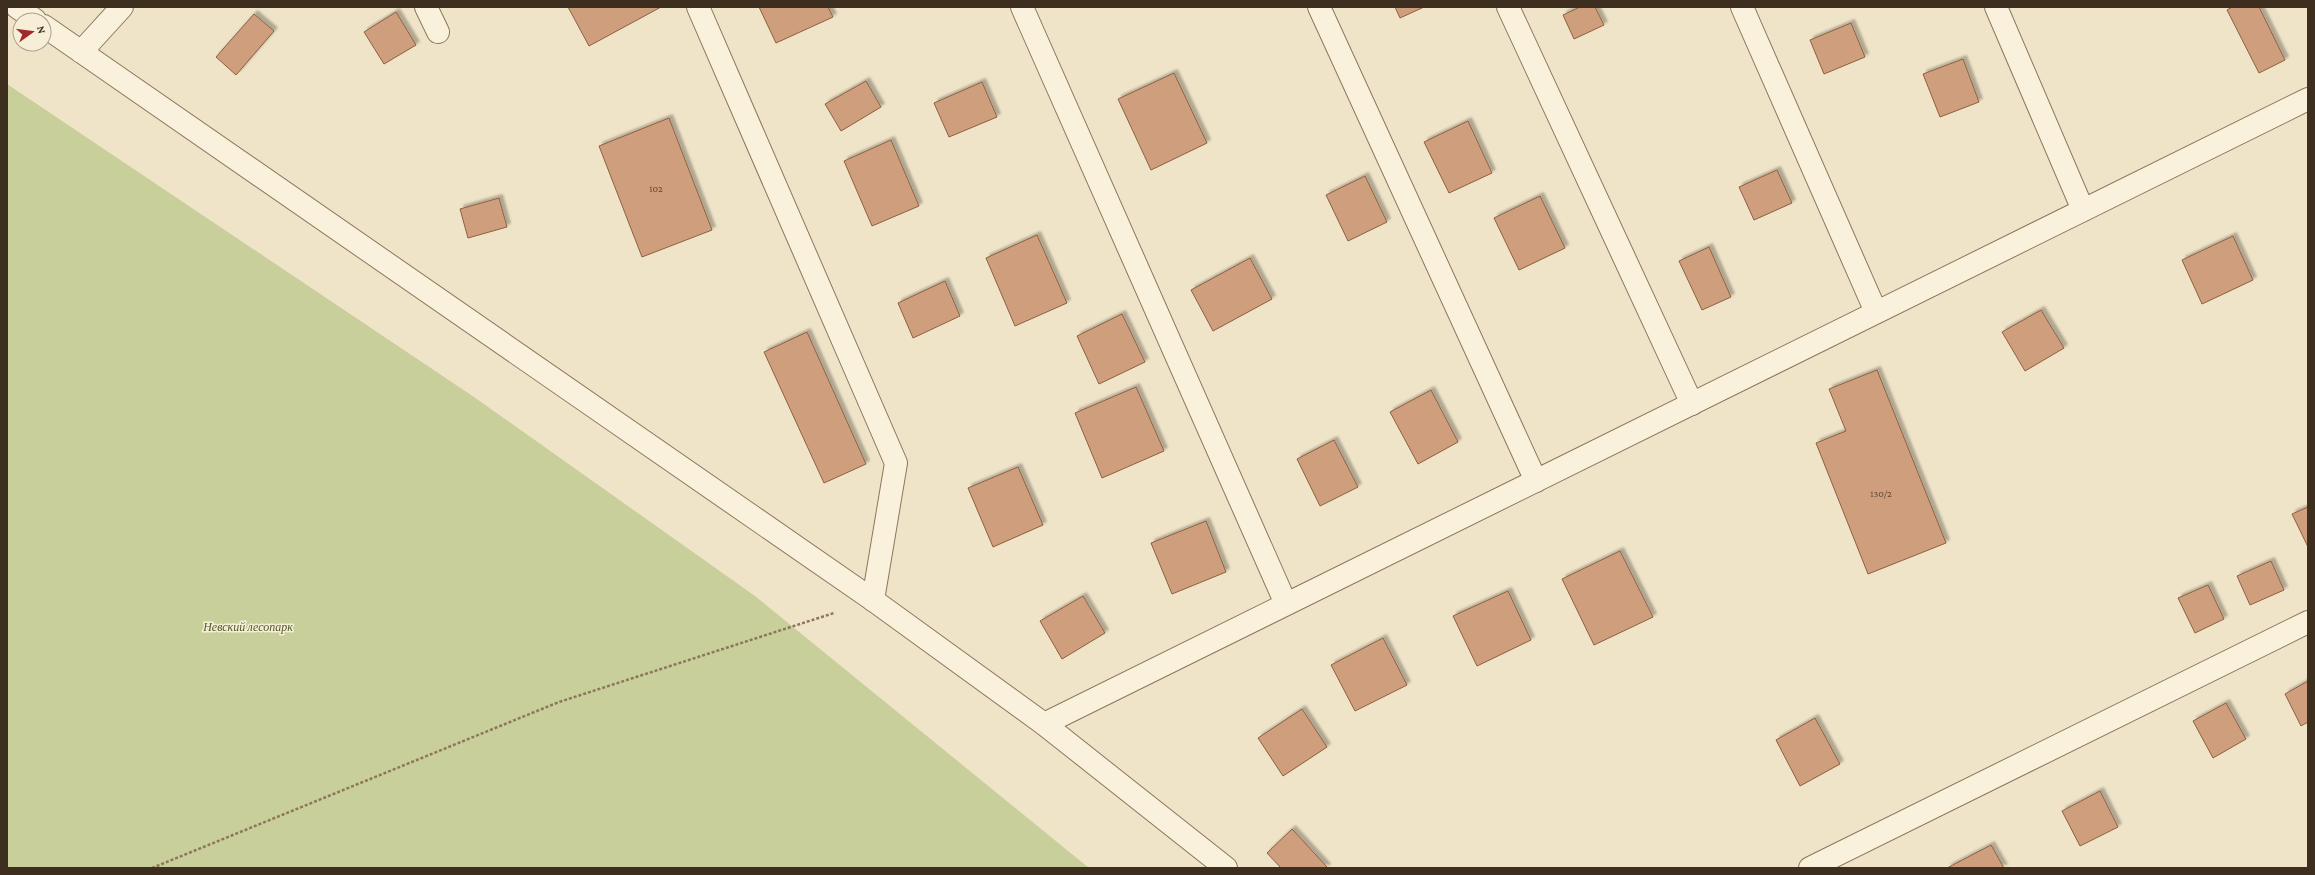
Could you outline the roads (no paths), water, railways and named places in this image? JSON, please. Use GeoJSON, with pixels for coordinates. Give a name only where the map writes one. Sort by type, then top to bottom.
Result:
{"type":"FeatureCollection","features":[{"type":"Feature","properties":{"kind":"street"},"geometry":{"type":"LineString","coordinates":[[81,52],[122,7]]}},
{"type":"Feature","properties":{"kind":"street"},"geometry":{"type":"LineString","coordinates":[[426,7],[438,32]]}},
{"type":"Feature","properties":{"kind":"street"},"geometry":{"type":"LineString","coordinates":[[698,7],[896,463],[872,600]]}},
{"type":"Feature","properties":{"kind":"street"},"geometry":{"type":"LineString","coordinates":[[1022,7],[1286,604]]}},
{"type":"Feature","properties":{"kind":"street"},"geometry":{"type":"LineString","coordinates":[[1319,7],[1536,481]]}},
{"type":"Feature","properties":{"kind":"street"},"geometry":{"type":"LineString","coordinates":[[1508,7],[1692,404]]}},
{"type":"Feature","properties":{"kind":"street"},"geometry":{"type":"LineString","coordinates":[[1742,7],[1876,312]]}},
{"type":"Feature","properties":{"kind":"street"},"geometry":{"type":"LineString","coordinates":[[1996,7],[2083,210]]}},
{"type":"Feature","properties":{"kind":"street"},"geometry":{"type":"LineString","coordinates":[[52,32],[872,600],[1044,724],[1226,868]]}},
{"type":"Feature","properties":{"kind":"street"},"geometry":{"type":"LineString","coordinates":[[1044,724],[2308,99]]}},
{"type":"Feature","properties":{"kind":"street"},"geometry":{"type":"LineString","coordinates":[[1810,868],[2308,622]]}},
{"type":"Feature","properties":{"kind":"park label","name":"Невский лесопарк"},"geometry":{"type":"Point","coordinates":[248,627]}}]}
